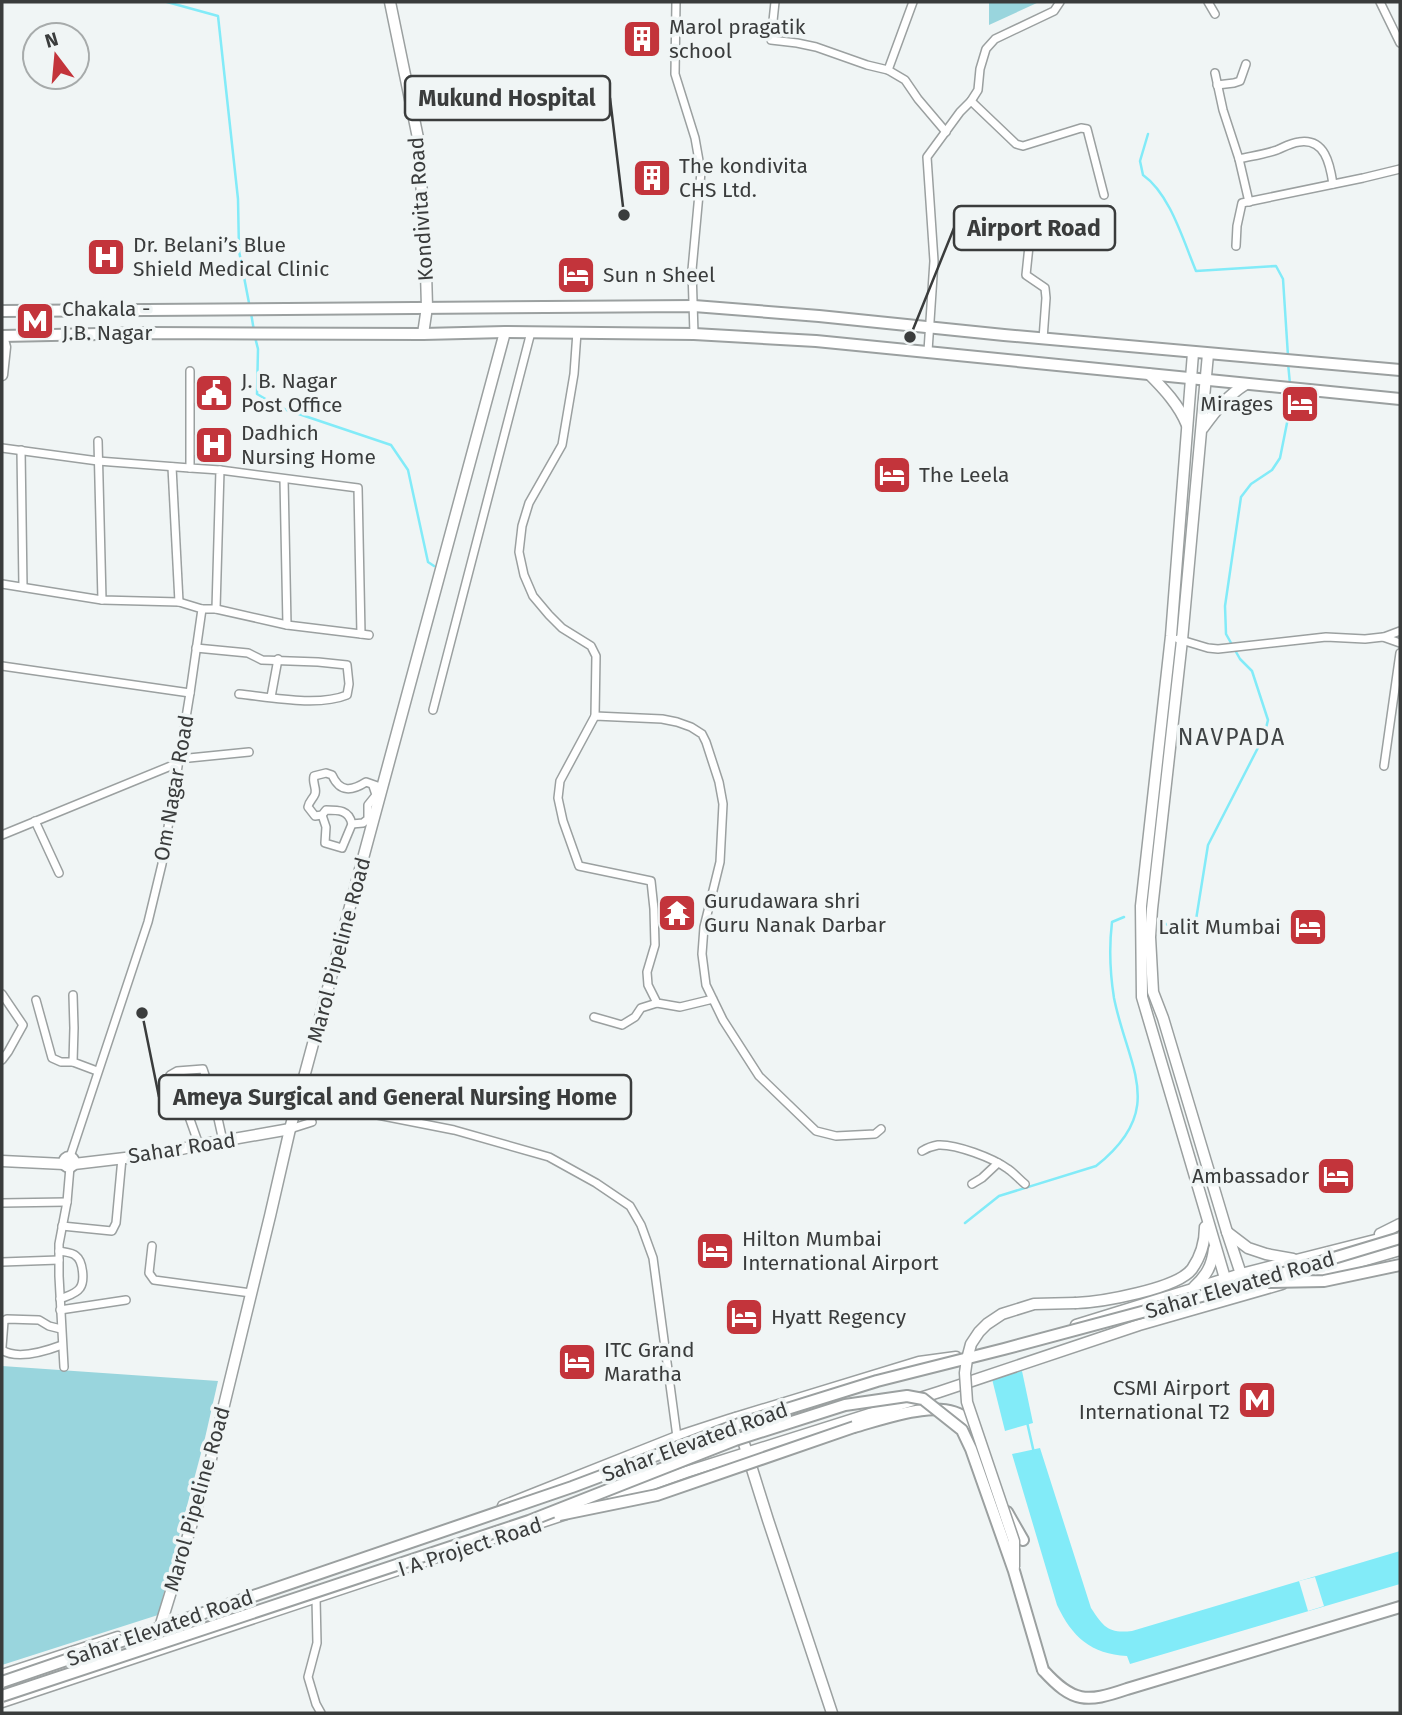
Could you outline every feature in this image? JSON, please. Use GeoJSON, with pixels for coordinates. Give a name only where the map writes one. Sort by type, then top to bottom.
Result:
{"type":"FeatureCollection","features":[{"type":"Feature","properties":{"kind":"main road","name":"Kondivita Road"},"geometry":{"type":"LineString","coordinates":[[390,2],[418,138],[427,307],[423,334]]}},
{"type":"Feature","properties":{"kind":"main road"},"geometry":{"type":"LineString","coordinates":[[2,311],[694,306],[1400,370]]}},
{"type":"Feature","properties":{"kind":"main road"},"geometry":{"type":"LineString","coordinates":[[149,309],[149,333]]}},
{"type":"Feature","properties":{"kind":"main road","name":"Marol Pipeline Road"},"geometry":{"type":"LineString","coordinates":[[162,1650],[161,1624],[208,1471],[290,1129],[367,826],[505,332]]}},
{"type":"Feature","properties":{"kind":"main road"},"geometry":{"type":"LineString","coordinates":[[2,375],[5,346],[2,337],[149,333],[694,334],[928,351],[1400,399]]}},
{"type":"Feature","properties":{"kind":"main road"},"geometry":{"type":"LineString","coordinates":[[1193,353],[1171,636],[1141,906],[1142,997],[1228,1289]]}},
{"type":"Feature","properties":{"kind":"main road"},"geometry":{"type":"LineString","coordinates":[[1208,354],[1182,640],[1150,937],[1153,992],[1247,1294]]}},
{"type":"Feature","properties":{"kind":"main road"},"geometry":{"type":"LineString","coordinates":[[1149,374],[1165,390],[1187,426]]}},
{"type":"Feature","properties":{"kind":"main road"},"geometry":{"type":"LineString","coordinates":[[1202,429],[1217,408],[1246,384]]}},
{"type":"Feature","properties":{"kind":"main road","name":"Sahar Road"},"geometry":{"type":"LineString","coordinates":[[2,1161],[69,1163],[159,1154],[290,1129]]}},
{"type":"Feature","properties":{"kind":"main road"},"geometry":{"type":"LineString","coordinates":[[1014,1571],[1014,1541],[967,1402],[965,1373],[971,1344],[987,1324],[1002,1314],[1034,1304],[1098,1302],[1143,1292],[1180,1278],[1191,1270],[1204,1244],[1204,1212]]}},
{"type":"Feature","properties":{"kind":"main road"},"geometry":{"type":"LineString","coordinates":[[1357,1244],[1400,1224]]}},
{"type":"Feature","properties":{"kind":"main road"},"geometry":{"type":"LineString","coordinates":[[1227,1232],[1248,1248],[1298,1260]]}},
{"type":"Feature","properties":{"kind":"main road"},"geometry":{"type":"LineString","coordinates":[[1228,1289],[1241,1274],[1357,1244],[1400,1236]]}},
{"type":"Feature","properties":{"kind":"main road","name":"Sahar Elevated Road"},"geometry":{"type":"LineString","coordinates":[[2,1682],[572,1487],[739,1424],[877,1381],[1254,1282],[1400,1236]]}},
{"type":"Feature","properties":{"kind":"main road"},"geometry":{"type":"LineString","coordinates":[[1192,1289],[1204,1279],[1210,1268],[1214,1245]]}},
{"type":"Feature","properties":{"kind":"main road"},"geometry":{"type":"LineString","coordinates":[[2,1675],[408,1545],[677,1437],[801,1397],[919,1362],[984,1352],[1192,1289],[1228,1289],[1247,1294],[1400,1250]]}},
{"type":"Feature","properties":{"kind":"main road"},"geometry":{"type":"LineString","coordinates":[[1254,1282],[1324,1281],[1400,1265]]}},
{"type":"Feature","properties":{"kind":"main road","name":"I A Project Road"},"geometry":{"type":"LineString","coordinates":[[2,1702],[746,1453],[1139,1325],[1228,1289]]}},
{"type":"Feature","properties":{"kind":"main road","name":"Sahar Elevated Road"},"geometry":{"type":"LineString","coordinates":[[2,1696],[529,1521],[735,1440],[845,1405],[907,1396],[923,1399],[962,1430],[1014,1571],[1043,1670],[1056,1684],[1078,1697],[1102,1698],[1400,1607]]}},
{"type":"Feature","properties":{"kind":"main road"},"geometry":{"type":"LineString","coordinates":[[529,1521],[657,1495],[854,1427],[928,1409],[954,1412],[967,1418],[983,1438],[1008,1514],[1023,1540]]}},
{"type":"Feature","properties":{"kind":"main road"},"geometry":{"type":"LineString","coordinates":[[736,1418],[832,1713]]}},
{"type":"Feature","properties":{"kind":"street"},"geometry":{"type":"LineString","coordinates":[[676,2],[676,74],[695,138],[701,172],[692,270],[694,334]]}},
{"type":"Feature","properties":{"kind":"street"},"geometry":{"type":"LineString","coordinates":[[775,2],[771,40],[816,47],[888,70],[905,80],[946,132]]}},
{"type":"Feature","properties":{"kind":"street"},"geometry":{"type":"LineString","coordinates":[[888,70],[913,2]]}},
{"type":"Feature","properties":{"kind":"street"},"geometry":{"type":"LineString","coordinates":[[928,351],[934,261],[927,158],[978,90],[986,49],[995,39],[1054,11],[1060,2]]}},
{"type":"Feature","properties":{"kind":"street"},"geometry":{"type":"LineString","coordinates":[[1208,2],[1215,14]]}},
{"type":"Feature","properties":{"kind":"street"},"geometry":{"type":"LineString","coordinates":[[1380,2],[1400,43]]}},
{"type":"Feature","properties":{"kind":"street"},"geometry":{"type":"LineString","coordinates":[[1217,85],[1240,81],[1246,64]]}},
{"type":"Feature","properties":{"kind":"street"},"geometry":{"type":"LineString","coordinates":[[1215,73],[1249,202]]}},
{"type":"Feature","properties":{"kind":"street"},"geometry":{"type":"LineString","coordinates":[[971,101],[1016,144],[1023,146],[1081,128],[1087,129],[1104,195]]}},
{"type":"Feature","properties":{"kind":"street"},"geometry":{"type":"LineString","coordinates":[[1239,159],[1298,142],[1309,142],[1320,147],[1325,154],[1333,184]]}},
{"type":"Feature","properties":{"kind":"street"},"geometry":{"type":"LineString","coordinates":[[1236,246],[1242,203],[1400,169]]}},
{"type":"Feature","properties":{"kind":"street"},"geometry":{"type":"LineString","coordinates":[[1041,229],[1029,246],[1026,275],[1045,288],[1043,339]]}},
{"type":"Feature","properties":{"kind":"street"},"geometry":{"type":"LineString","coordinates":[[433,710],[531,332]]}},
{"type":"Feature","properties":{"kind":"street"},"geometry":{"type":"LineString","coordinates":[[577,332],[562,444],[529,503],[522,526],[519,552],[524,575],[533,596],[562,628],[590,646],[596,656],[595,716],[560,781],[558,798],[579,866],[651,881],[655,945],[647,972],[648,985],[657,1003]]}},
{"type":"Feature","properties":{"kind":"street"},"geometry":{"type":"LineString","coordinates":[[190,371],[190,468]]}},
{"type":"Feature","properties":{"kind":"street"},"geometry":{"type":"LineString","coordinates":[[97,441],[102,600]]}},
{"type":"Feature","properties":{"kind":"street"},"geometry":{"type":"LineString","coordinates":[[2,448],[99,461],[220,470],[358,488],[365,635],[287,625],[179,602],[102,600],[2,584]]}},
{"type":"Feature","properties":{"kind":"street"},"geometry":{"type":"LineString","coordinates":[[21,450],[23,587]]}},
{"type":"Feature","properties":{"kind":"street"},"geometry":{"type":"LineString","coordinates":[[172,467],[179,602]]}},
{"type":"Feature","properties":{"kind":"street"},"geometry":{"type":"LineString","coordinates":[[216,609],[220,470]]}},
{"type":"Feature","properties":{"kind":"street"},"geometry":{"type":"LineString","coordinates":[[284,478],[287,625]]}},
{"type":"Feature","properties":{"kind":"street","name":"Om Nagar Road"},"geometry":{"type":"LineString","coordinates":[[64,1367],[59,1256],[67,1202],[69,1163],[148,922],[162,864],[202,608]]}},
{"type":"Feature","properties":{"kind":"street"},"geometry":{"type":"LineString","coordinates":[[1171,636],[1219,649],[1326,637],[1365,639],[1400,631]]}},
{"type":"Feature","properties":{"kind":"street"},"geometry":{"type":"LineString","coordinates":[[1383,637],[1400,643]]}},
{"type":"Feature","properties":{"kind":"street"},"geometry":{"type":"LineString","coordinates":[[196,648],[248,653],[262,660],[348,665],[347,695],[338,699],[301,701],[239,694]]}},
{"type":"Feature","properties":{"kind":"street"},"geometry":{"type":"LineString","coordinates":[[1384,766],[1400,653]]}},
{"type":"Feature","properties":{"kind":"street"},"geometry":{"type":"LineString","coordinates":[[271,697],[278,659]]}},
{"type":"Feature","properties":{"kind":"street"},"geometry":{"type":"LineString","coordinates":[[2,666],[190,693]]}},
{"type":"Feature","properties":{"kind":"street"},"geometry":{"type":"LineString","coordinates":[[595,716],[662,719],[691,727],[702,734],[719,782],[723,804],[720,862],[704,927],[702,954],[706,985],[723,1020],[759,1076],[816,1131],[836,1136],[875,1134],[881,1129]]}},
{"type":"Feature","properties":{"kind":"street"},"geometry":{"type":"LineString","coordinates":[[2,835],[178,761],[249,752]]}},
{"type":"Feature","properties":{"kind":"street"},"geometry":{"type":"LineString","coordinates":[[322,816],[315,816],[308,807],[315,795],[314,776],[326,773],[332,775],[336,784],[344,789],[356,788],[366,782],[378,787]]}},
{"type":"Feature","properties":{"kind":"street"},"geometry":{"type":"LineString","coordinates":[[326,810],[337,810],[346,812],[350,818],[352,824],[342,848],[325,843],[326,827],[322,816],[326,810]]}},
{"type":"Feature","properties":{"kind":"street"},"geometry":{"type":"LineString","coordinates":[[35,821],[59,873]]}},
{"type":"Feature","properties":{"kind":"street"},"geometry":{"type":"LineString","coordinates":[[352,824],[367,826]]}},
{"type":"Feature","properties":{"kind":"street"},"geometry":{"type":"LineString","coordinates":[[2,994],[23,1025],[2,1060]]}},
{"type":"Feature","properties":{"kind":"street"},"geometry":{"type":"LineString","coordinates":[[73,1062],[74,995]]}},
{"type":"Feature","properties":{"kind":"street"},"geometry":{"type":"LineString","coordinates":[[594,1017],[622,1025],[635,1017],[641,1008],[657,1003],[680,1007],[713,999]]}},
{"type":"Feature","properties":{"kind":"street"},"geometry":{"type":"LineString","coordinates":[[36,1000],[52,1058],[97,1071]]}},
{"type":"Feature","properties":{"kind":"street"},"geometry":{"type":"LineString","coordinates":[[199,1145],[187,1111],[171,1115],[167,1103],[171,1101],[170,1075],[177,1071],[203,1069],[223,1141]]}},
{"type":"Feature","properties":{"kind":"street"},"geometry":{"type":"LineString","coordinates":[[342,1108],[454,1130],[549,1157],[630,1206],[642,1225],[653,1258],[677,1437]]}},
{"type":"Feature","properties":{"kind":"street"},"geometry":{"type":"LineString","coordinates":[[290,1129],[312,1122]]}},
{"type":"Feature","properties":{"kind":"street"},"geometry":{"type":"LineString","coordinates":[[922,1151],[938,1145],[985,1157],[1007,1168],[1025,1184]]}},
{"type":"Feature","properties":{"kind":"street"},"geometry":{"type":"LineString","coordinates":[[62,1226],[111,1231],[116,1223],[122,1158]]}},
{"type":"Feature","properties":{"kind":"street"},"geometry":{"type":"LineString","coordinates":[[972,1184],[998,1163]]}},
{"type":"Feature","properties":{"kind":"street"},"geometry":{"type":"LineString","coordinates":[[2,1203],[67,1202]]}},
{"type":"Feature","properties":{"kind":"street"},"geometry":{"type":"LineString","coordinates":[[152,1246],[149,1273],[154,1280],[251,1293]]}},
{"type":"Feature","properties":{"kind":"street"},"geometry":{"type":"LineString","coordinates":[[2,1262],[74,1254],[79,1258],[84,1280],[79,1290],[60,1299]]}},
{"type":"Feature","properties":{"kind":"street"},"geometry":{"type":"LineString","coordinates":[[61,1310],[126,1300]]}},
{"type":"Feature","properties":{"kind":"street"},"geometry":{"type":"LineString","coordinates":[[61,1329],[39,1320],[7,1319],[4,1321],[2,1348],[9,1353],[23,1355],[62,1345]]}},
{"type":"Feature","properties":{"kind":"street"},"geometry":{"type":"LineString","coordinates":[[316,1598],[317,1643],[308,1677],[321,1713]]}},
{"type":"Feature","properties":{"kind":"shaded area"},"geometry":{"type":"Polygon","coordinates":[[[989,2],[1039,2],[989,25],[989,2]]]}},
{"type":"Feature","properties":{"kind":"shaded area"},"geometry":{"type":"Polygon","coordinates":[[[2,1366],[218,1381],[158,1615],[2,1665],[2,1366]]]}},
{"type":"Feature","properties":{"kind":"shaded area"},"geometry":{"type":"Polygon","coordinates":[[[1022,1371],[1033,1423],[1005,1431],[992,1379],[1022,1371]]]}},
{"type":"Feature","properties":{"kind":"shaded area"},"geometry":{"type":"Polygon","coordinates":[[[1040,1448],[1091,1608],[1103,1624],[1112,1630],[1132,1631],[1400,1551],[1400,1584],[1130,1664],[1127,1656],[1103,1652],[1084,1642],[1069,1626],[1057,1605],[1012,1454],[1040,1448]]]}},
{"type":"Feature","properties":{"kind":"pier"},"geometry":{"type":"Polygon","coordinates":[[[1315,1577],[1324,1606],[1308,1611],[1299,1581],[1315,1577]]]}},
{"type":"Feature","properties":{"kind":"waterway"},"geometry":{"type":"LineString","coordinates":[[167,2],[218,16],[238,199],[239,251],[249,303]]}},
{"type":"Feature","properties":{"kind":"waterway"},"geometry":{"type":"LineString","coordinates":[[1148,134],[1140,161],[1143,175],[1168,206],[1196,271],[1276,266],[1283,279],[1288,356]]}},
{"type":"Feature","properties":{"kind":"waterway"},"geometry":{"type":"LineString","coordinates":[[251,313],[254,331]]}},
{"type":"Feature","properties":{"kind":"waterway"},"geometry":{"type":"LineString","coordinates":[[255,337],[258,349],[257,394],[281,408],[391,445],[408,470],[428,562],[434,566]]}},
{"type":"Feature","properties":{"kind":"waterway"},"geometry":{"type":"LineString","coordinates":[[1288,363],[1290,384]]}},
{"type":"Feature","properties":{"kind":"waterway"},"geometry":{"type":"LineString","coordinates":[[1166,924],[1189,930],[1195,926],[1208,845],[1264,736],[1268,720],[1252,671],[1240,659],[1226,634],[1225,606],[1241,497],[1251,484],[1272,470],[1280,458],[1291,403],[1290,391]]}},
{"type":"Feature","properties":{"kind":"waterway"},"geometry":{"type":"LineString","coordinates":[[965,1223],[999,1196],[1096,1166],[1118,1145],[1131,1126],[1137,1106],[1137,1087],[1114,998],[1110,960],[1112,922],[1124,917]]}},
{"type":"Feature","properties":{"kind":"waterway"},"geometry":{"type":"LineString","coordinates":[[1027,1422],[1034,1453]]}},
{"type":"Feature","properties":{"kind":"place","name":"Marol pragatik school"},"geometry":{"type":"Point","coordinates":[642,39]}},
{"type":"Feature","properties":{"kind":"place","name":"The kondivita CHS Ltd."},"geometry":{"type":"Point","coordinates":[652,178]}},
{"type":"Feature","properties":{"kind":"place","name":"Mukund Hospital"},"geometry":{"type":"Point","coordinates":[624,215]}},
{"type":"Feature","properties":{"kind":"place","name":"Dr. Belani’s Blue Shield Medical Clinic"},"geometry":{"type":"Point","coordinates":[106,257]}},
{"type":"Feature","properties":{"kind":"place","name":"Sun n Sheel"},"geometry":{"type":"Point","coordinates":[576,275]}},
{"type":"Feature","properties":{"kind":"place","name":"Chakala - J.B. Nagar"},"geometry":{"type":"Point","coordinates":[35,321]}},
{"type":"Feature","properties":{"kind":"place","name":"Airport Road"},"geometry":{"type":"Point","coordinates":[910,337]}},
{"type":"Feature","properties":{"kind":"place","name":"J. B. Nagar Post Office"},"geometry":{"type":"Point","coordinates":[214,393]}},
{"type":"Feature","properties":{"kind":"place","name":"Mirages"},"geometry":{"type":"Point","coordinates":[1300,404]}},
{"type":"Feature","properties":{"kind":"place","name":"Dadhich Nursing Home"},"geometry":{"type":"Point","coordinates":[214,445]}},
{"type":"Feature","properties":{"kind":"place","name":"The Leela"},"geometry":{"type":"Point","coordinates":[892,475]}},
{"type":"Feature","properties":{"kind":"place","name":"Gurudawara shri Guru Nanak Darbar"},"geometry":{"type":"Point","coordinates":[677,913]}},
{"type":"Feature","properties":{"kind":"place","name":"Lalit Mumbai"},"geometry":{"type":"Point","coordinates":[1308,927]}},
{"type":"Feature","properties":{"kind":"place","name":"Ameya Surgical and General Nursing Home"},"geometry":{"type":"Point","coordinates":[142,1013]}},
{"type":"Feature","properties":{"kind":"place","name":"Ambassador"},"geometry":{"type":"Point","coordinates":[1336,1176]}},
{"type":"Feature","properties":{"kind":"place","name":"Hilton Mumbai International Airport"},"geometry":{"type":"Point","coordinates":[715,1251]}},
{"type":"Feature","properties":{"kind":"place","name":"Hyatt Regency"},"geometry":{"type":"Point","coordinates":[744,1317]}},
{"type":"Feature","properties":{"kind":"place","name":"ITC Grand Maratha"},"geometry":{"type":"Point","coordinates":[577,1362]}},
{"type":"Feature","properties":{"kind":"place","name":"CSMI Airport International T2"},"geometry":{"type":"Point","coordinates":[1257,1400]}},
{"type":"Feature","properties":{"kind":"district","name":"NAVPADA"},"geometry":{"type":"Point","coordinates":[1232,737]}}]}
